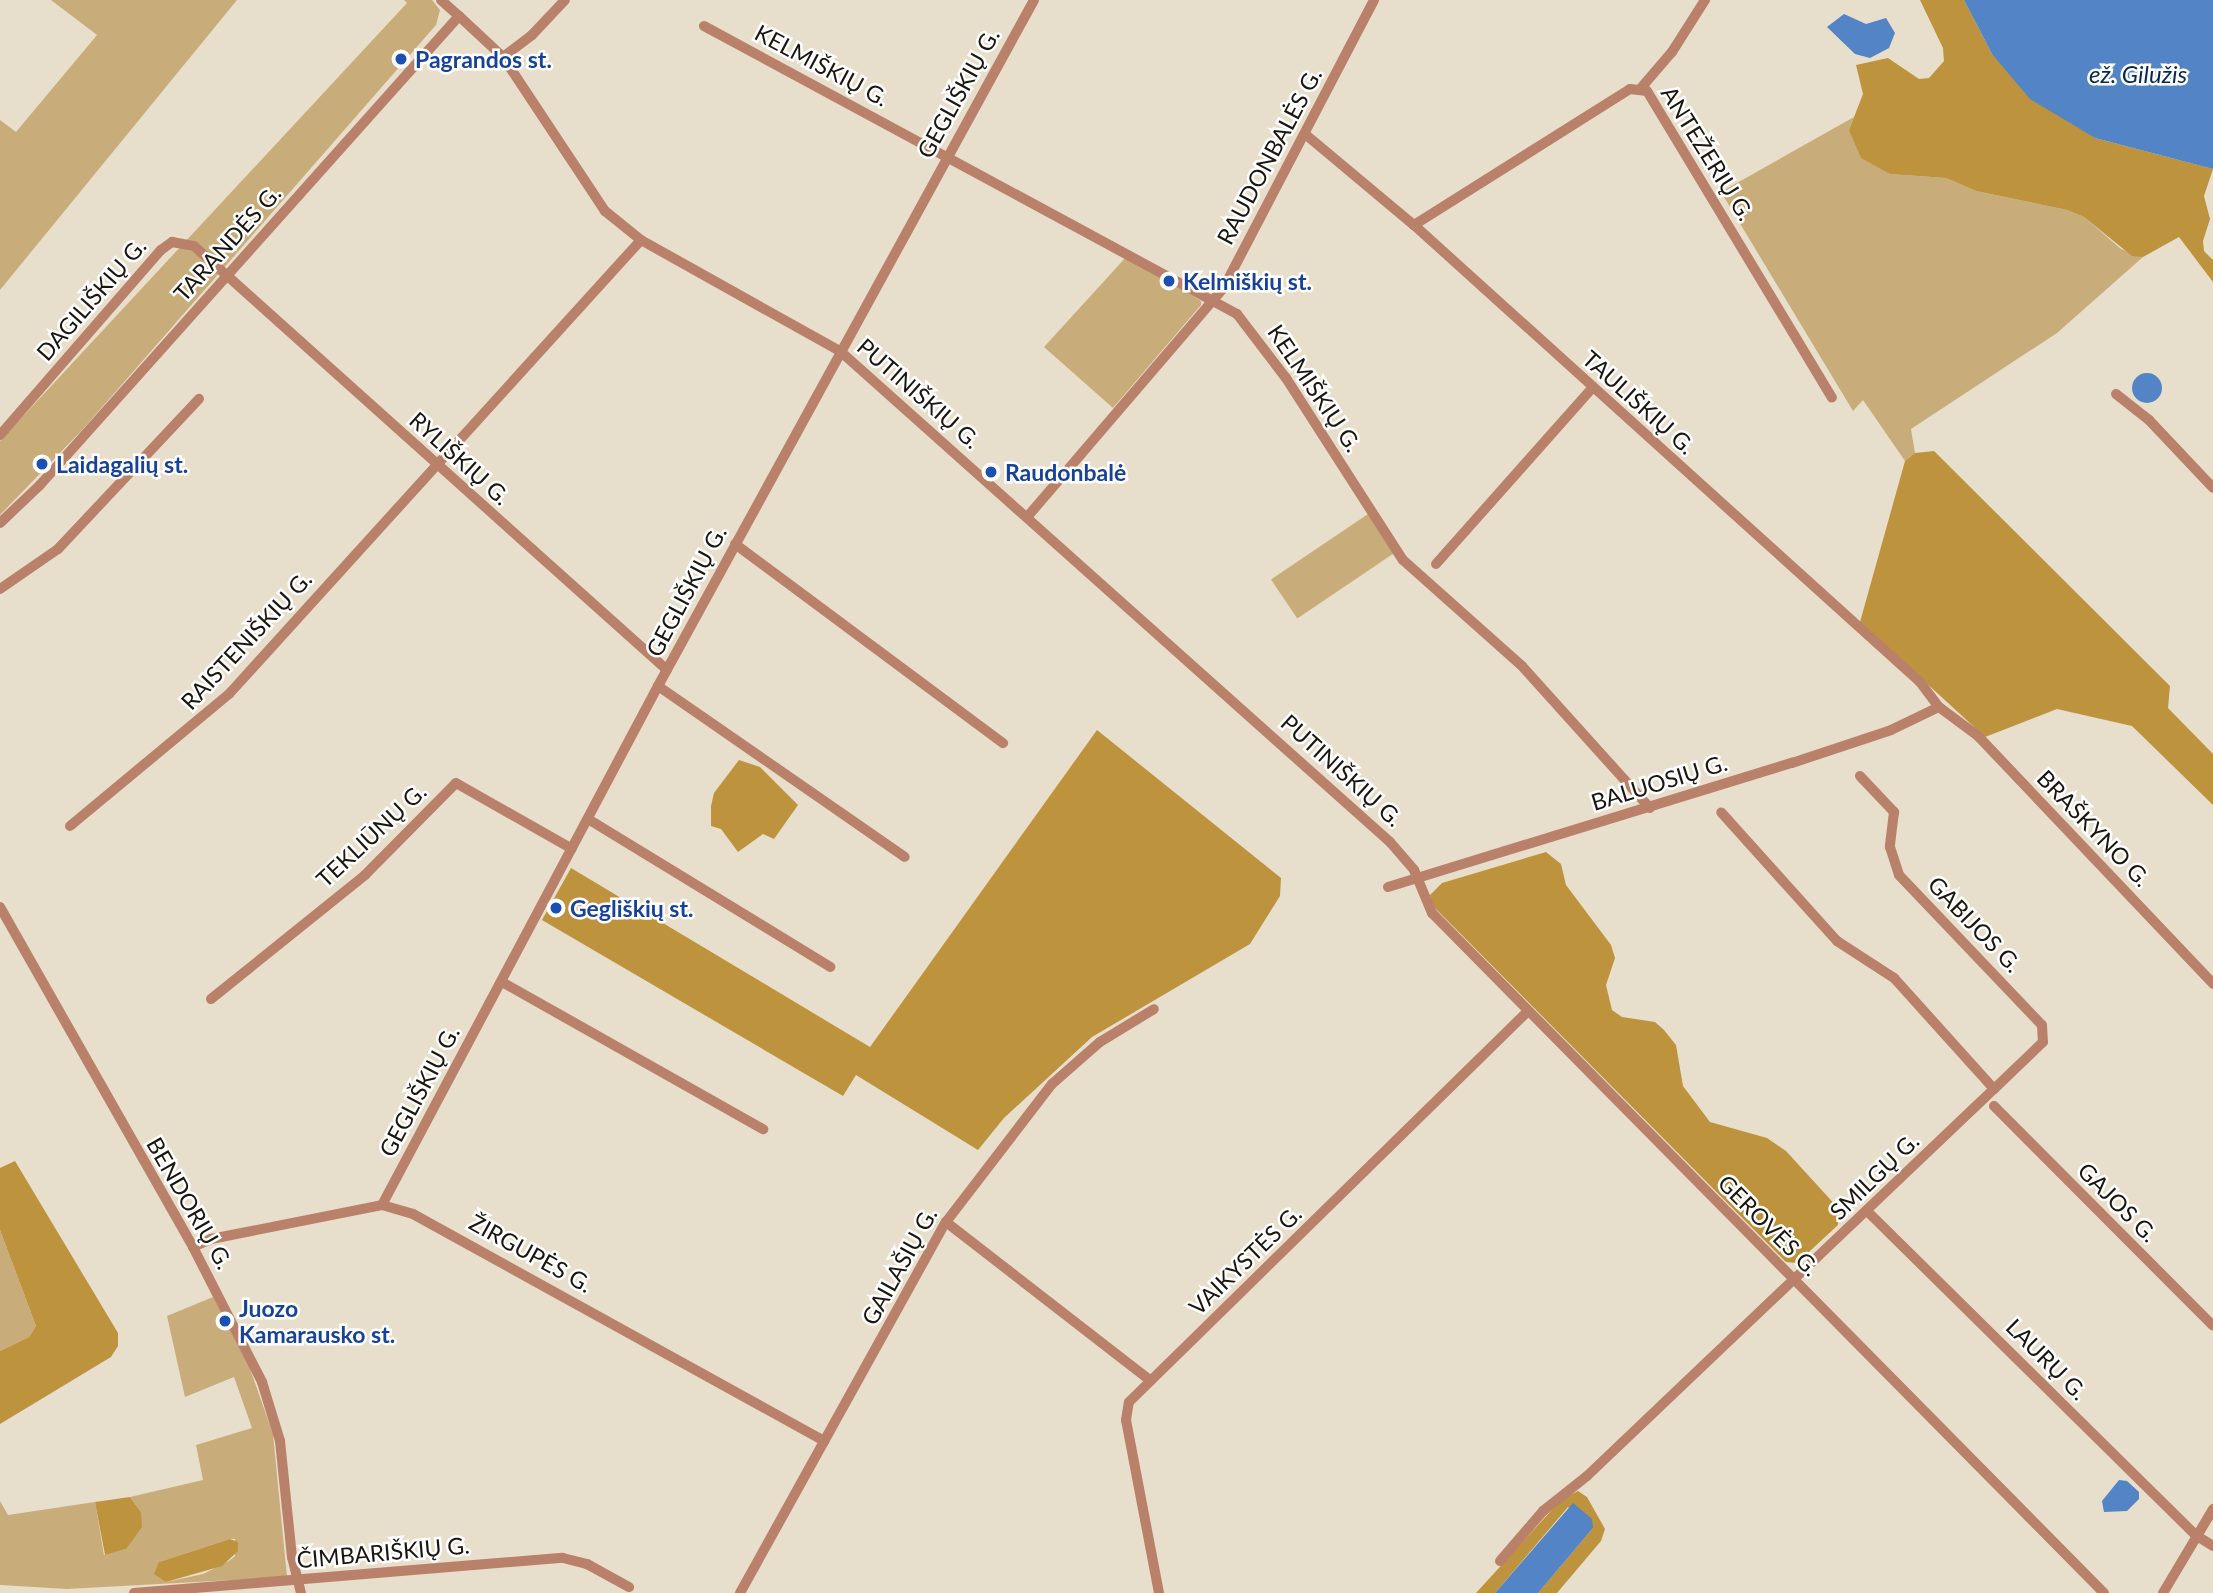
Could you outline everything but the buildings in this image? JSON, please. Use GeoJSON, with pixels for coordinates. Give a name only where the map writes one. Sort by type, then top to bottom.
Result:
{"type":"FeatureCollection","features":[{"type":"Feature","properties":{"kind":"street"},"geometry":{"type":"LineString","coordinates":[[441,0],[459,16]]}},
{"type":"Feature","properties":{"kind":"street"},"geometry":{"type":"LineString","coordinates":[[503,57],[526,41],[565,0]]}},
{"type":"Feature","properties":{"kind":"street","name":"GEGLIŠKIŲ G."},"geometry":{"type":"LineString","coordinates":[[382,1205],[658,686],[1034,0]]}},
{"type":"Feature","properties":{"kind":"street","name":"RAUDONBALĖS G."},"geometry":{"type":"LineString","coordinates":[[1028,516],[1214,298],[1305,134],[1374,0]]}},
{"type":"Feature","properties":{"kind":"street"},"geometry":{"type":"LineString","coordinates":[[1641,88],[1672,52],[1705,0]]}},
{"type":"Feature","properties":{"kind":"street","name":"PUTINIŠKIŲ G."},"geometry":{"type":"LineString","coordinates":[[459,16],[503,57],[594,198],[641,240],[840,351],[1028,516],[1390,842],[1417,878]]}},
{"type":"Feature","properties":{"kind":"street","name":"TARANDĖS G."},"geometry":{"type":"LineString","coordinates":[[0,523],[40,485],[459,16]]}},
{"type":"Feature","properties":{"kind":"street","name":"KELMIŠKIŲ G."},"geometry":{"type":"LineString","coordinates":[[704,26],[1214,298],[1256,336],[1404,559],[1522,666],[1650,808]]}},
{"type":"Feature","properties":{"kind":"street","name":"ANTEŽERIŲ G."},"geometry":{"type":"LineString","coordinates":[[1414,225],[1553,135],[1630,89],[1641,88],[1651,96],[1832,398]]}},
{"type":"Feature","properties":{"kind":"street","name":"TAULIŠKIŲ G."},"geometry":{"type":"LineString","coordinates":[[1305,134],[1414,225],[1920,682],[1939,707]]}},
{"type":"Feature","properties":{"kind":"street","name":"RAISTENIŠKIŲ G."},"geometry":{"type":"LineString","coordinates":[[70,826],[229,694],[641,240]]}},
{"type":"Feature","properties":{"kind":"street","name":"DAGILIŠKIŲ G."},"geometry":{"type":"LineString","coordinates":[[0,435],[172,242],[194,246],[226,276]]}},
{"type":"Feature","properties":{"kind":"street","name":"RYLIŠKIŲ G."},"geometry":{"type":"LineString","coordinates":[[226,276],[667,670]]}},
{"type":"Feature","properties":{"kind":"street"},"geometry":{"type":"LineString","coordinates":[[1436,564],[1592,388]]}},
{"type":"Feature","properties":{"kind":"street"},"geometry":{"type":"LineString","coordinates":[[2116,394],[2149,420],[2213,488]]}},
{"type":"Feature","properties":{"kind":"street"},"geometry":{"type":"LineString","coordinates":[[0,589],[58,549],[199,399]]}},
{"type":"Feature","properties":{"kind":"street"},"geometry":{"type":"LineString","coordinates":[[735,544],[1003,743]]}},
{"type":"Feature","properties":{"kind":"street"},"geometry":{"type":"LineString","coordinates":[[658,686],[905,857]]}},
{"type":"Feature","properties":{"kind":"street","name":"BALUOSIŲ G."},"geometry":{"type":"LineString","coordinates":[[1388,887],[1650,808],[1891,730],[1939,707]]}},
{"type":"Feature","properties":{"kind":"street","name":"BRAŠKYNO G."},"geometry":{"type":"LineString","coordinates":[[1939,707],[1978,736],[2213,984]]}},
{"type":"Feature","properties":{"kind":"street","name":"GABIJOS G."},"geometry":{"type":"LineString","coordinates":[[1860,776],[1894,812],[1889,847],[1899,875],[2042,1025],[2043,1042],[1994,1089]]}},
{"type":"Feature","properties":{"kind":"street","name":"TEKLIŪNŲ G."},"geometry":{"type":"LineString","coordinates":[[211,999],[365,875],[456,783],[572,849]]}},
{"type":"Feature","properties":{"kind":"street"},"geometry":{"type":"LineString","coordinates":[[1720,812],[1837,941],[1894,978],[1994,1089]]}},
{"type":"Feature","properties":{"kind":"street"},"geometry":{"type":"LineString","coordinates":[[588,819],[830,967]]}},
{"type":"Feature","properties":{"kind":"street","name":"GEROVĖS G."},"geometry":{"type":"LineString","coordinates":[[1417,878],[1432,913],[2104,1593]]}},
{"type":"Feature","properties":{"kind":"street","name":"BENDORIŲ G."},"geometry":{"type":"LineString","coordinates":[[0,907],[193,1247],[275,1414],[292,1557],[301,1593]]}},
{"type":"Feature","properties":{"kind":"street"},"geometry":{"type":"LineString","coordinates":[[502,982],[763,1129]]}},
{"type":"Feature","properties":{"kind":"street","name":"GAILAŠIŲ G."},"geometry":{"type":"LineString","coordinates":[[740,1593],[946,1222],[1052,1084],[1100,1042],[1154,1009]]}},
{"type":"Feature","properties":{"kind":"street","name":"VAIKYSTĖS G."},"geometry":{"type":"LineString","coordinates":[[1159,1593],[1126,1420],[1129,1402],[1528,1011]]}},
{"type":"Feature","properties":{"kind":"street","name":"SMILGŲ G."},"geometry":{"type":"LineString","coordinates":[[1500,1561],[1543,1511],[1587,1476],[1868,1212],[1994,1089]]}},
{"type":"Feature","properties":{"kind":"street","name":"GAJOS G."},"geometry":{"type":"LineString","coordinates":[[1994,1106],[2213,1326]]}},
{"type":"Feature","properties":{"kind":"street"},"geometry":{"type":"LineString","coordinates":[[193,1247],[211,1239],[382,1205]]}},
{"type":"Feature","properties":{"kind":"street","name":"ŽIRGUPĖS G."},"geometry":{"type":"LineString","coordinates":[[382,1205],[448,1231],[824,1441]]}},
{"type":"Feature","properties":{"kind":"street","name":"LAURŲ G."},"geometry":{"type":"LineString","coordinates":[[1868,1212],[2197,1536],[2213,1546]]}},
{"type":"Feature","properties":{"kind":"street"},"geometry":{"type":"LineString","coordinates":[[946,1222],[1151,1381]]}},
{"type":"Feature","properties":{"kind":"street"},"geometry":{"type":"LineString","coordinates":[[2164,1593],[2213,1509]]}},
{"type":"Feature","properties":{"kind":"street","name":"ČIMBARIŠKIŲ G."},"geometry":{"type":"LineString","coordinates":[[134,1593],[564,1559],[587,1564],[629,1587]]}},
{"type":"Feature","properties":{"kind":"shaded area"},"geometry":{"type":"Polygon","coordinates":[[[51,0],[237,0],[0,290],[0,120],[16,132],[97,35],[51,0]]]}},
{"type":"Feature","properties":{"kind":"shaded area"},"geometry":{"type":"Polygon","coordinates":[[[404,0],[432,0],[440,10],[436,25],[83,429],[0,515],[0,441],[407,3],[404,0]]]}},
{"type":"Feature","properties":{"kind":"shaded area"},"geometry":{"type":"Polygon","coordinates":[[[1920,0],[1964,0],[1992,54],[2095,138],[2213,169],[2204,196],[2210,219],[2203,241],[2204,251],[2213,260],[2213,282],[2179,237],[2143,257],[2132,256],[2084,217],[2067,210],[1976,191],[1946,178],[1890,174],[1861,158],[1849,130],[1863,94],[1856,65],[1888,58],[1919,79],[1929,78],[1944,61],[1943,48],[1920,0]]]}},
{"type":"Feature","properties":{"kind":"shaded area"},"geometry":{"type":"Polygon","coordinates":[[[1854,117],[1849,130],[1890,174],[1946,178],[1976,191],[2067,210],[2084,217],[2121,249],[2143,257],[2057,333],[1911,429],[1915,453],[1905,461],[1863,400],[1853,411],[1721,192],[1854,117]]]}},
{"type":"Feature","properties":{"kind":"shaded area"},"geometry":{"type":"Polygon","coordinates":[[[1127,256],[1201,301],[1201,305],[1113,408],[1044,347],[1127,256]]]}},
{"type":"Feature","properties":{"kind":"shaded area"},"geometry":{"type":"Polygon","coordinates":[[[1934,451],[2170,686],[2168,708],[2213,754],[2213,805],[2132,726],[2057,709],[1985,737],[1860,622],[1905,461],[1915,453],[1934,451]]]}},
{"type":"Feature","properties":{"kind":"shaded area"},"geometry":{"type":"Polygon","coordinates":[[[1368,514],[1394,553],[1297,618],[1271,579],[1368,514]]]}},
{"type":"Feature","properties":{"kind":"shaded area"},"geometry":{"type":"Polygon","coordinates":[[[1097,730],[1281,878],[1280,896],[1250,944],[1092,1037],[1004,1118],[978,1150],[856,1075],[843,1096],[542,920],[571,868],[870,1047],[1097,730]]]}},
{"type":"Feature","properties":{"kind":"shaded area"},"geometry":{"type":"Polygon","coordinates":[[[739,760],[760,767],[798,805],[774,839],[763,834],[738,852],[721,829],[711,826],[711,806],[714,793],[739,760]]]}},
{"type":"Feature","properties":{"kind":"shaded area"},"geometry":{"type":"Polygon","coordinates":[[[1546,852],[1561,864],[1566,885],[1611,945],[1615,958],[1606,985],[1612,1010],[1622,1017],[1655,1022],[1664,1030],[1676,1045],[1683,1086],[1710,1122],[1767,1138],[1786,1151],[1839,1209],[1838,1225],[1797,1263],[1786,1262],[1433,906],[1430,895],[1442,883],[1546,852]]]}},
{"type":"Feature","properties":{"kind":"shaded area"},"geometry":{"type":"Polygon","coordinates":[[[15,1161],[118,1333],[118,1346],[111,1357],[0,1424],[0,1351],[29,1337],[36,1326],[0,1230],[0,1168],[15,1161]]]}},
{"type":"Feature","properties":{"kind":"shaded area"},"geometry":{"type":"Polygon","coordinates":[[[0,1230],[36,1326],[29,1337],[0,1351],[0,1230]]]}},
{"type":"Feature","properties":{"kind":"shaded area"},"geometry":{"type":"Polygon","coordinates":[[[213,1297],[248,1363],[273,1434],[287,1577],[67,1589],[0,1585],[0,1501],[8,1515],[95,1502],[104,1555],[126,1549],[141,1512],[130,1497],[203,1480],[196,1445],[252,1428],[234,1377],[185,1397],[167,1316],[213,1297]],[[235,1539],[159,1562],[166,1582],[203,1574],[229,1561],[235,1556],[235,1539]]]}},
{"type":"Feature","properties":{"kind":"shaded area"},"geometry":{"type":"Polygon","coordinates":[[[1578,1491],[1587,1497],[1605,1529],[1601,1541],[1557,1593],[1538,1593],[1593,1528],[1568,1507],[1495,1593],[1476,1593],[1561,1500],[1578,1491]]]}},
{"type":"Feature","properties":{"kind":"shaded area"},"geometry":{"type":"Polygon","coordinates":[[[130,1497],[141,1512],[142,1527],[126,1549],[105,1555],[95,1502],[130,1497]]]}},
{"type":"Feature","properties":{"kind":"shaded area"},"geometry":{"type":"Polygon","coordinates":[[[230,1539],[238,1542],[238,1551],[222,1566],[166,1582],[154,1574],[159,1562],[230,1539]]]}},
{"type":"Feature","properties":{"kind":"water","name":"ež. Gilužis"},"geometry":{"type":"Polygon","coordinates":[[[1964,0],[2213,0],[2213,169],[2095,138],[2030,99],[1992,54],[1964,0]]]}},
{"type":"Feature","properties":{"kind":"water"},"geometry":{"type":"Polygon","coordinates":[[[1844,14],[1866,24],[1886,18],[1895,33],[1889,48],[1870,58],[1855,54],[1827,27],[1844,14]]]}},
{"type":"Feature","properties":{"kind":"water"},"geometry":{"type":"Polygon","coordinates":[[[2147,373],[2153,374],[2161,382],[2161,394],[2153,402],[2147,403],[2141,402],[2133,394],[2132,388],[2133,382],[2141,374],[2147,373]]]}},
{"type":"Feature","properties":{"kind":"water"},"geometry":{"type":"Polygon","coordinates":[[[2119,1480],[2127,1481],[2139,1492],[2139,1499],[2127,1511],[2104,1512],[2102,1501],[2119,1480]]]}},
{"type":"Feature","properties":{"kind":"water"},"geometry":{"type":"Polygon","coordinates":[[[1573,1503],[1592,1519],[1593,1528],[1538,1593],[1495,1593],[1573,1503]]]}},
{"type":"Feature","properties":{"kind":"place","name":"Pagrandos st."},"geometry":{"type":"Point","coordinates":[401,59]}},
{"type":"Feature","properties":{"kind":"place","name":"Kelmiškių st."},"geometry":{"type":"Point","coordinates":[1169,281]}},
{"type":"Feature","properties":{"kind":"place","name":"Laidagalių st."},"geometry":{"type":"Point","coordinates":[42,464]}},
{"type":"Feature","properties":{"kind":"place","name":"Raudonbalė"},"geometry":{"type":"Point","coordinates":[991,472]}},
{"type":"Feature","properties":{"kind":"place","name":"Gegliškių st."},"geometry":{"type":"Point","coordinates":[556,908]}},
{"type":"Feature","properties":{"kind":"place","name":"Juozo Kamarausko st."},"geometry":{"type":"Point","coordinates":[225,1321]}}]}
